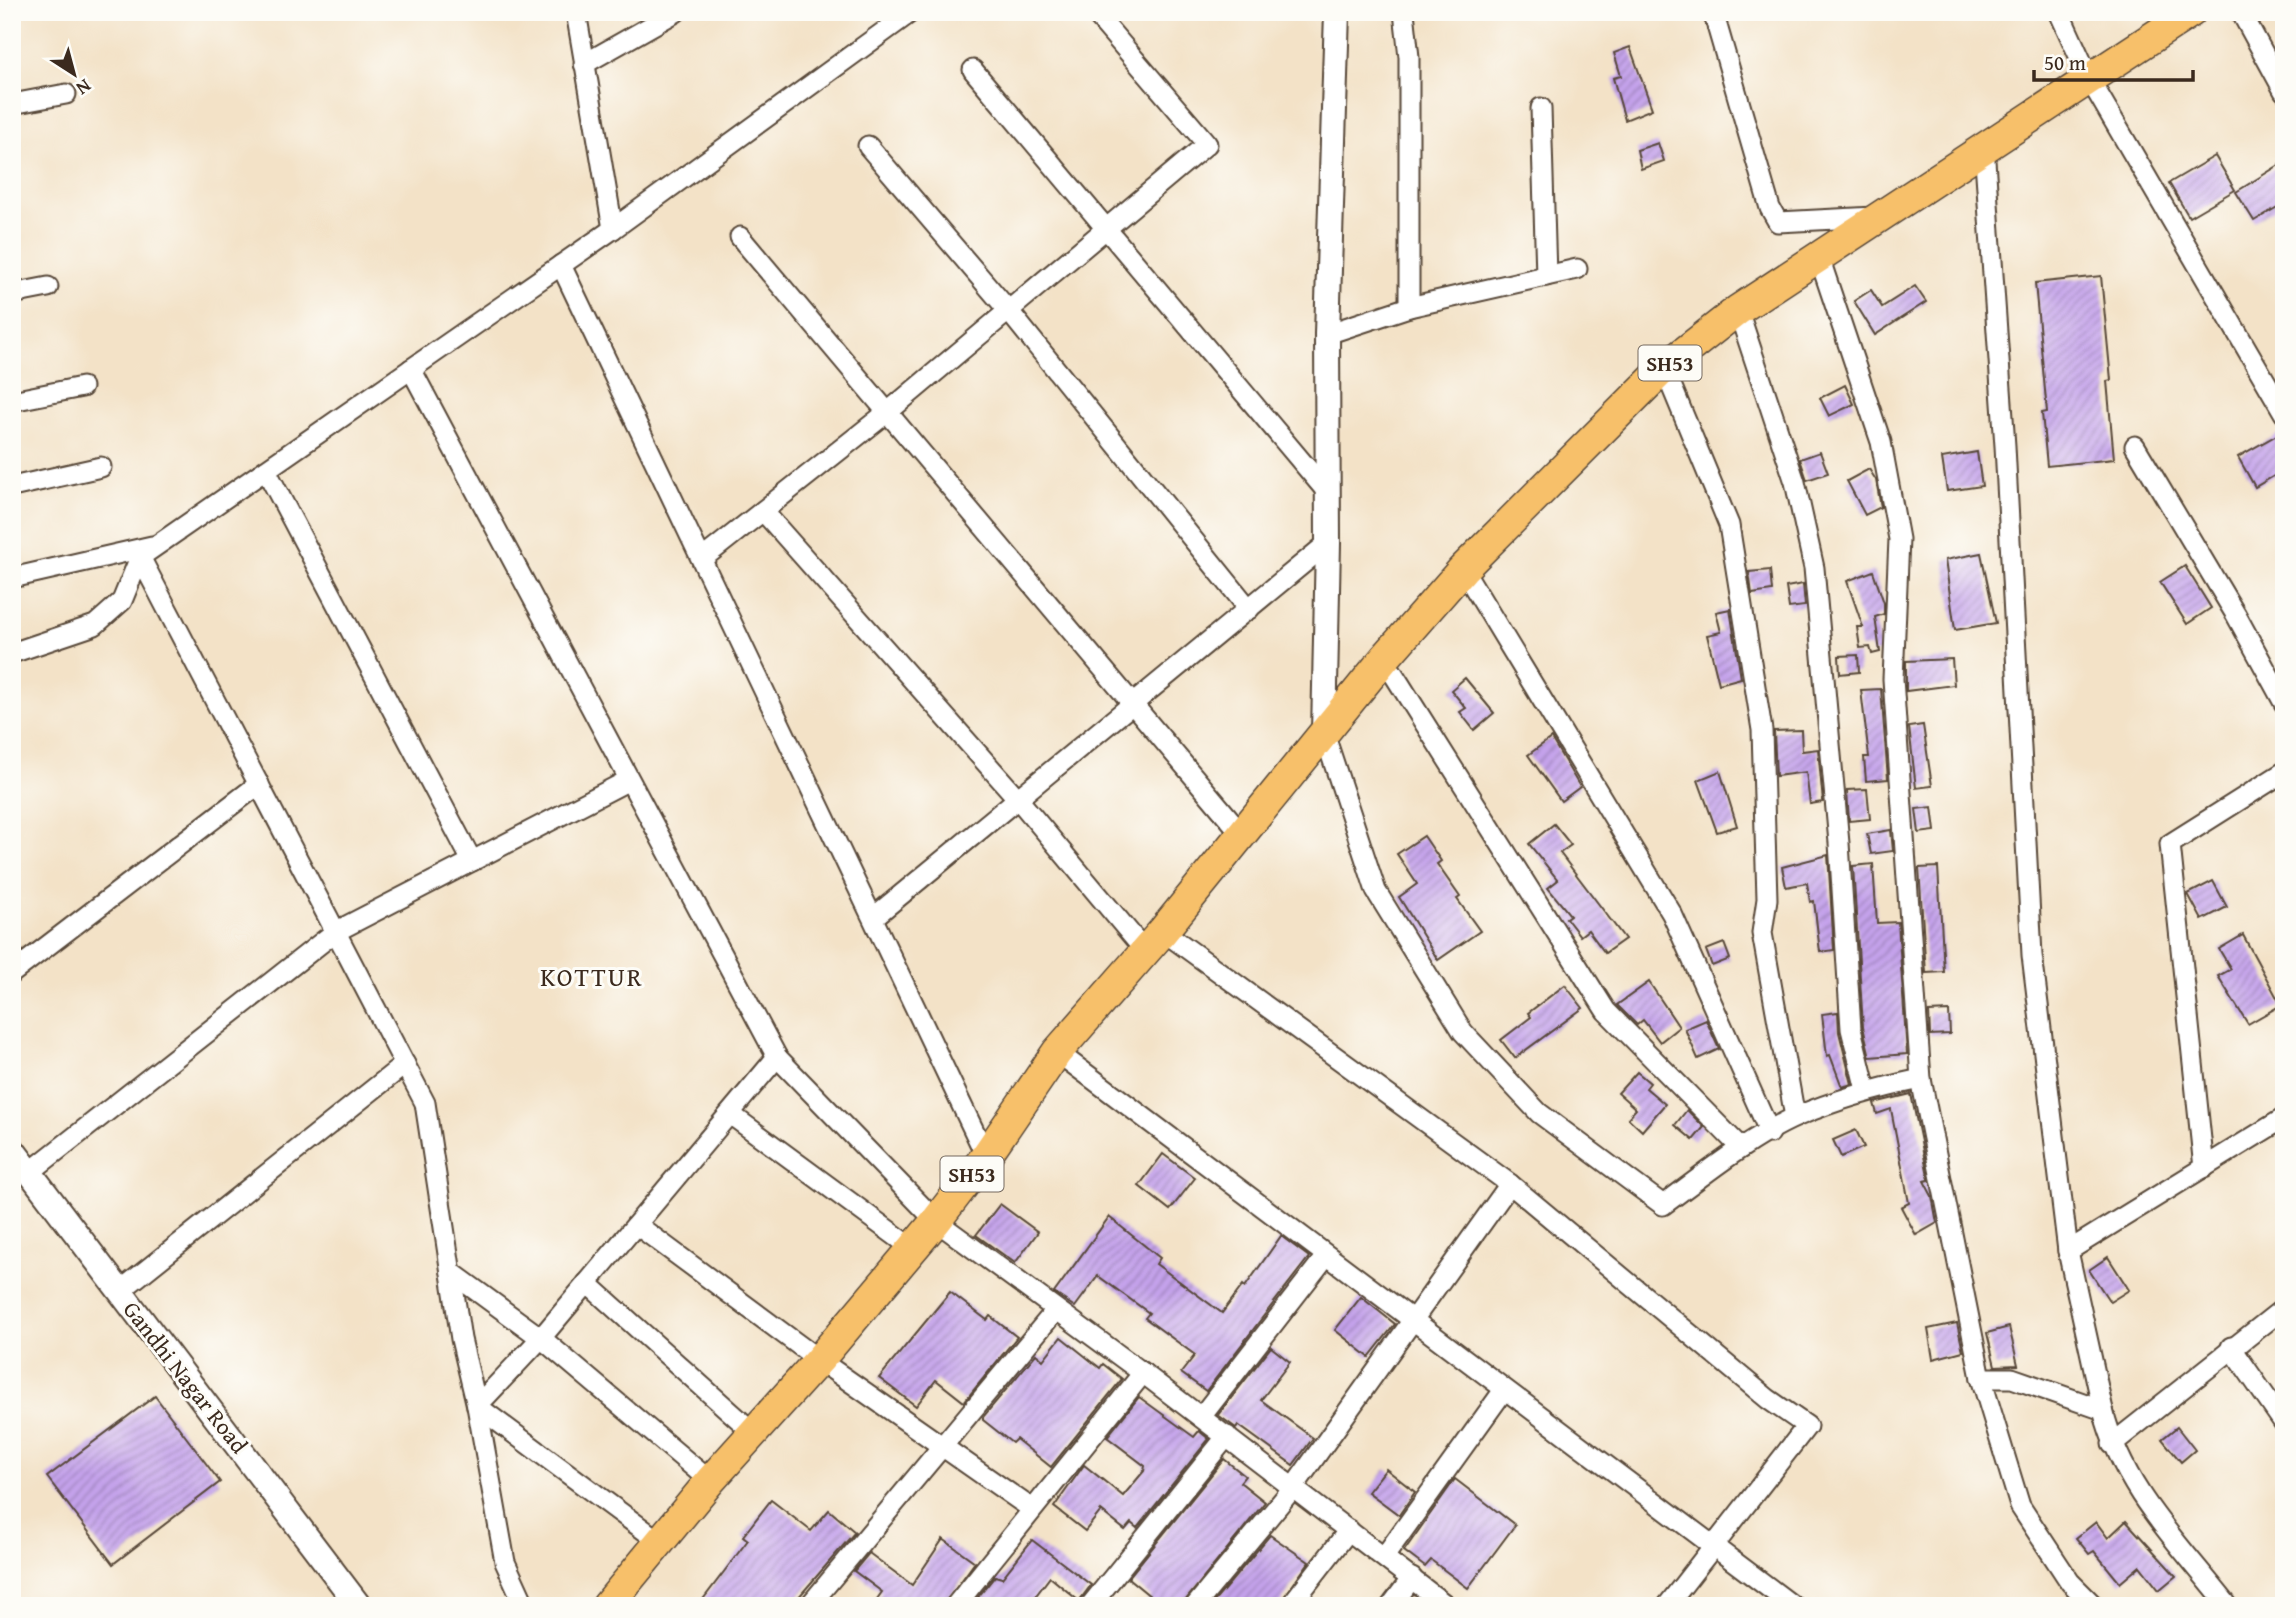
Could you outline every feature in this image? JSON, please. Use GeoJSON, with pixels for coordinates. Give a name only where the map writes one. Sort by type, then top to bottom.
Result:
{"type":"FeatureCollection","features":[{"type":"Feature","properties":{"kind":"main road","name":"SH53"},"geometry":{"type":"LineString","coordinates":[[607,1606],[710,1481],[819,1360],[911,1247],[936,1221],[986,1156],[1057,1052],[1154,941],[1384,659],[1463,569],[1664,368],[1738,310],[2191,12]]}},
{"type":"Feature","properties":{"kind":"street"},"geometry":{"type":"LineString","coordinates":[[576,12],[613,229]]}},
{"type":"Feature","properties":{"kind":"street"},"geometry":{"type":"LineString","coordinates":[[584,64],[676,12]]}},
{"type":"Feature","properties":{"kind":"street"},"geometry":{"type":"LineString","coordinates":[[12,653],[95,625],[122,601],[140,557],[613,229],[911,12]]}},
{"type":"Feature","properties":{"kind":"street"},"geometry":{"type":"LineString","coordinates":[[702,559],[890,411],[1207,144],[1094,12]]}},
{"type":"Feature","properties":{"kind":"street"},"geometry":{"type":"LineString","coordinates":[[1337,12],[1327,334],[1328,543],[1324,733],[1376,891],[1463,1032],[1539,1113],[1663,1205],[1741,1149],[1795,1117],[1866,1090],[1921,1079]]}},
{"type":"Feature","properties":{"kind":"street"},"geometry":{"type":"LineString","coordinates":[[1405,12],[1409,57],[1409,307]]}},
{"type":"Feature","properties":{"kind":"street"},"geometry":{"type":"LineString","coordinates":[[1713,12],[1770,208],[1778,222],[1880,216]]}},
{"type":"Feature","properties":{"kind":"street"},"geometry":{"type":"LineString","coordinates":[[2241,12],[2284,91]]}},
{"type":"Feature","properties":{"kind":"street"},"geometry":{"type":"LineString","coordinates":[[2067,16],[2090,80],[2284,414]]}},
{"type":"Feature","properties":{"kind":"street"},"geometry":{"type":"LineString","coordinates":[[973,70],[1104,230],[1328,494]]}},
{"type":"Feature","properties":{"kind":"street"},"geometry":{"type":"LineString","coordinates":[[12,104],[65,94]]}},
{"type":"Feature","properties":{"kind":"street"},"geometry":{"type":"LineString","coordinates":[[1541,108],[1546,276]]}},
{"type":"Feature","properties":{"kind":"street"},"geometry":{"type":"LineString","coordinates":[[868,146],[1008,310],[1249,609]]}},
{"type":"Feature","properties":{"kind":"street"},"geometry":{"type":"LineString","coordinates":[[1984,146],[2006,460],[2032,955],[2068,1251],[2112,1444],[2131,1483],[2228,1606]]}},
{"type":"Feature","properties":{"kind":"street"},"geometry":{"type":"LineString","coordinates":[[740,237],[890,411],[1242,834]]}},
{"type":"Feature","properties":{"kind":"street"},"geometry":{"type":"LineString","coordinates":[[1819,257],[1881,442],[1899,539],[1893,680],[1921,1079],[1981,1378],[2020,1506],[2070,1582],[2094,1606]]}},
{"type":"Feature","properties":{"kind":"street"},"geometry":{"type":"LineString","coordinates":[[561,265],[986,1156]]}},
{"type":"Feature","properties":{"kind":"street"},"geometry":{"type":"LineString","coordinates":[[1327,334],[1409,307],[1577,269]]}},
{"type":"Feature","properties":{"kind":"street"},"geometry":{"type":"LineString","coordinates":[[12,294],[48,287]]}},
{"type":"Feature","properties":{"kind":"street"},"geometry":{"type":"LineString","coordinates":[[1738,310],[1795,482],[1814,568],[1839,843],[1851,1029],[1866,1090]]}},
{"type":"Feature","properties":{"kind":"street"},"geometry":{"type":"LineString","coordinates":[[1664,368],[1729,525],[1762,730],[1767,899],[1762,933],[1795,1117]]}},
{"type":"Feature","properties":{"kind":"street"},"geometry":{"type":"LineString","coordinates":[[411,369],[777,1058],[936,1221],[1227,1436],[1447,1606]]}},
{"type":"Feature","properties":{"kind":"street"},"geometry":{"type":"LineString","coordinates":[[12,401],[82,387]]}},
{"type":"Feature","properties":{"kind":"street"},"geometry":{"type":"LineString","coordinates":[[2135,446],[2236,615],[2284,703]]}},
{"type":"Feature","properties":{"kind":"street"},"geometry":{"type":"LineString","coordinates":[[12,487],[101,467]]}},
{"type":"Feature","properties":{"kind":"street"},"geometry":{"type":"LineString","coordinates":[[266,470],[472,861]]}},
{"type":"Feature","properties":{"kind":"street"},"geometry":{"type":"LineString","coordinates":[[762,511],[1018,799],[1154,941],[1510,1184],[1768,1399],[1807,1426],[1667,1606]]}},
{"type":"Feature","properties":{"kind":"street"},"geometry":{"type":"LineString","coordinates":[[874,917],[1328,543]]}},
{"type":"Feature","properties":{"kind":"street"},"geometry":{"type":"LineString","coordinates":[[12,578],[159,544]]}},
{"type":"Feature","properties":{"kind":"street"},"geometry":{"type":"LineString","coordinates":[[140,557],[425,1103],[461,1339],[477,1406],[505,1562],[525,1606]]}},
{"type":"Feature","properties":{"kind":"street"},"geometry":{"type":"LineString","coordinates":[[1463,569],[1672,914],[1770,1133]]}},
{"type":"Feature","properties":{"kind":"street"},"geometry":{"type":"LineString","coordinates":[[1384,659],[1606,1011],[1741,1149]]}},
{"type":"Feature","properties":{"kind":"street"},"geometry":{"type":"LineString","coordinates":[[2204,1168],[2170,844],[2284,772]]}},
{"type":"Feature","properties":{"kind":"street"},"geometry":{"type":"LineString","coordinates":[[30,1172],[335,932],[629,780]]}},
{"type":"Feature","properties":{"kind":"street"},"geometry":{"type":"LineString","coordinates":[[12,973],[259,784]]}},
{"type":"Feature","properties":{"kind":"street"},"geometry":{"type":"LineString","coordinates":[[1057,1052],[1793,1606]]}},
{"type":"Feature","properties":{"kind":"street"},"geometry":{"type":"LineString","coordinates":[[477,1406],[541,1339],[777,1058]]}},
{"type":"Feature","properties":{"kind":"street"},"geometry":{"type":"LineString","coordinates":[[120,1291],[405,1064]]}},
{"type":"Feature","properties":{"kind":"street"},"geometry":{"type":"LineString","coordinates":[[730,1114],[911,1247]]}},
{"type":"Feature","properties":{"kind":"street"},"geometry":{"type":"LineString","coordinates":[[2068,1251],[2284,1118]]}},
{"type":"Feature","properties":{"kind":"street","name":"Gandhi Nagar Road"},"geometry":{"type":"LineString","coordinates":[[12,1149],[359,1606]]}},
{"type":"Feature","properties":{"kind":"street"},"geometry":{"type":"LineString","coordinates":[[1195,1606],[1293,1488],[1510,1184]]}},
{"type":"Feature","properties":{"kind":"street"},"geometry":{"type":"LineString","coordinates":[[637,1225],[819,1360],[1032,1508]]}},
{"type":"Feature","properties":{"kind":"street"},"geometry":{"type":"LineString","coordinates":[[1200,1417],[1326,1256]]}},
{"type":"Feature","properties":{"kind":"street"},"geometry":{"type":"LineString","coordinates":[[451,1272],[541,1339],[710,1481]]}},
{"type":"Feature","properties":{"kind":"street"},"geometry":{"type":"LineString","coordinates":[[587,1283],[754,1434]]}},
{"type":"Feature","properties":{"kind":"street"},"geometry":{"type":"LineString","coordinates":[[2112,1444],[2231,1347],[2284,1308]]}},
{"type":"Feature","properties":{"kind":"street"},"geometry":{"type":"LineString","coordinates":[[809,1606],[1056,1310]]}},
{"type":"Feature","properties":{"kind":"street"},"geometry":{"type":"LineString","coordinates":[[2231,1347],[2284,1423]]}},
{"type":"Feature","properties":{"kind":"street"},"geometry":{"type":"LineString","coordinates":[[955,1606],[1143,1373]]}},
{"type":"Feature","properties":{"kind":"street"},"geometry":{"type":"LineString","coordinates":[[1981,1378],[2012,1378],[2103,1410]]}},
{"type":"Feature","properties":{"kind":"street"},"geometry":{"type":"LineString","coordinates":[[1384,1556],[1504,1390]]}},
{"type":"Feature","properties":{"kind":"street"},"geometry":{"type":"LineString","coordinates":[[477,1406],[660,1542]]}},
{"type":"Feature","properties":{"kind":"street"},"geometry":{"type":"LineString","coordinates":[[1090,1606],[1227,1436]]}},
{"type":"Feature","properties":{"kind":"street"},"geometry":{"type":"LineString","coordinates":[[1290,1606],[1349,1530]]}},
{"type":"Feature","properties":{"kind":"street"},"geometry":{"type":"LineString","coordinates":[[1391,1606],[1412,1578]]}},
{"type":"Feature","properties":{"kind":"building"},"geometry":{"type":"Polygon","coordinates":[[[1630,47],[1652,109],[1625,120],[1613,78],[1621,76],[1614,53],[1630,47]]]}},
{"type":"Feature","properties":{"kind":"building"},"geometry":{"type":"Polygon","coordinates":[[[1658,143],[1664,161],[1641,169],[1637,150],[1658,143]]]}},
{"type":"Feature","properties":{"kind":"building"},"geometry":{"type":"Polygon","coordinates":[[[2215,156],[2235,190],[2189,217],[2169,183],[2215,156]]]}},
{"type":"Feature","properties":{"kind":"building"},"geometry":{"type":"Polygon","coordinates":[[[2284,162],[2284,203],[2254,221],[2236,192],[2284,162]]]}},
{"type":"Feature","properties":{"kind":"building"},"geometry":{"type":"Polygon","coordinates":[[[2101,276],[2111,380],[2107,381],[2114,459],[2047,466],[2042,413],[2047,412],[2035,283],[2101,276]]]}},
{"type":"Feature","properties":{"kind":"building"},"geometry":{"type":"Polygon","coordinates":[[[1915,286],[1926,302],[1875,335],[1854,301],[1871,290],[1882,307],[1915,286]]]}},
{"type":"Feature","properties":{"kind":"building"},"geometry":{"type":"Polygon","coordinates":[[[1845,385],[1854,404],[1829,416],[1820,398],[1845,385]]]}},
{"type":"Feature","properties":{"kind":"building"},"geometry":{"type":"Polygon","coordinates":[[[2284,431],[2284,470],[2255,487],[2238,457],[2284,431]]]}},
{"type":"Feature","properties":{"kind":"building"},"geometry":{"type":"Polygon","coordinates":[[[1820,452],[1828,473],[1807,480],[1800,459],[1820,452]]]}},
{"type":"Feature","properties":{"kind":"building"},"geometry":{"type":"Polygon","coordinates":[[[1977,452],[1982,486],[1947,491],[1942,458],[1977,452]]]}},
{"type":"Feature","properties":{"kind":"building"},"geometry":{"type":"Polygon","coordinates":[[[1869,469],[1876,480],[1881,507],[1865,515],[1847,481],[1869,469]]]}},
{"type":"Feature","properties":{"kind":"building"},"geometry":{"type":"Polygon","coordinates":[[[1981,553],[1996,623],[1955,630],[1945,560],[1981,553]]]}},
{"type":"Feature","properties":{"kind":"building"},"geometry":{"type":"Polygon","coordinates":[[[2185,566],[2211,608],[2187,624],[2160,582],[2185,566]]]}},
{"type":"Feature","properties":{"kind":"building"},"geometry":{"type":"Polygon","coordinates":[[[1770,570],[1772,591],[1752,594],[1749,572],[1770,570]]]}},
{"type":"Feature","properties":{"kind":"building"},"geometry":{"type":"Polygon","coordinates":[[[1873,571],[1884,603],[1884,614],[1875,617],[1880,652],[1872,654],[1870,647],[1860,648],[1857,627],[1863,627],[1847,581],[1873,571]]]}},
{"type":"Feature","properties":{"kind":"building"},"geometry":{"type":"Polygon","coordinates":[[[1803,584],[1805,606],[1789,608],[1786,587],[1803,584]]]}},
{"type":"Feature","properties":{"kind":"building"},"geometry":{"type":"Polygon","coordinates":[[[1730,609],[1741,678],[1719,684],[1707,635],[1721,632],[1716,612],[1730,609]]]}},
{"type":"Feature","properties":{"kind":"building"},"geometry":{"type":"Polygon","coordinates":[[[1858,655],[1859,672],[1840,674],[1839,656],[1858,655]]]}},
{"type":"Feature","properties":{"kind":"building"},"geometry":{"type":"Polygon","coordinates":[[[1952,659],[1954,685],[1906,691],[1906,661],[1952,659]]]}},
{"type":"Feature","properties":{"kind":"building"},"geometry":{"type":"Polygon","coordinates":[[[1465,678],[1494,713],[1474,730],[1460,712],[1466,708],[1451,690],[1465,678]]]}},
{"type":"Feature","properties":{"kind":"building"},"geometry":{"type":"Polygon","coordinates":[[[1881,689],[1888,779],[1866,781],[1864,757],[1869,757],[1861,690],[1881,689]]]}},
{"type":"Feature","properties":{"kind":"building"},"geometry":{"type":"Polygon","coordinates":[[[1923,725],[1932,786],[1916,788],[1909,727],[1923,725]]]}},
{"type":"Feature","properties":{"kind":"building"},"geometry":{"type":"Polygon","coordinates":[[[1801,730],[1802,751],[1818,749],[1823,802],[1810,804],[1806,772],[1776,776],[1774,731],[1801,730]]]}},
{"type":"Feature","properties":{"kind":"building"},"geometry":{"type":"Polygon","coordinates":[[[1551,738],[1580,787],[1561,801],[1528,755],[1551,738]]]}},
{"type":"Feature","properties":{"kind":"building"},"geometry":{"type":"Polygon","coordinates":[[[1720,771],[1737,826],[1717,832],[1698,780],[1720,771]]]}},
{"type":"Feature","properties":{"kind":"building"},"geometry":{"type":"Polygon","coordinates":[[[1867,789],[1870,819],[1849,821],[1847,790],[1867,789]]]}},
{"type":"Feature","properties":{"kind":"building"},"geometry":{"type":"Polygon","coordinates":[[[1932,807],[1935,831],[1919,833],[1916,809],[1932,807]]]}},
{"type":"Feature","properties":{"kind":"building"},"geometry":{"type":"Polygon","coordinates":[[[1554,824],[1571,845],[1560,853],[1625,939],[1605,953],[1588,930],[1580,936],[1566,918],[1570,915],[1548,888],[1558,880],[1529,844],[1554,824]]]}},
{"type":"Feature","properties":{"kind":"building"},"geometry":{"type":"Polygon","coordinates":[[[1891,830],[1893,851],[1871,854],[1867,834],[1891,830]]]}},
{"type":"Feature","properties":{"kind":"building"},"geometry":{"type":"Polygon","coordinates":[[[1424,836],[1441,861],[1437,864],[1460,897],[1457,899],[1480,931],[1438,960],[1399,897],[1417,884],[1397,854],[1424,836]]]}},
{"type":"Feature","properties":{"kind":"building"},"geometry":{"type":"Polygon","coordinates":[[[1828,855],[1834,950],[1820,952],[1814,901],[1810,902],[1807,883],[1786,887],[1782,867],[1828,855]]]}},
{"type":"Feature","properties":{"kind":"building"},"geometry":{"type":"Polygon","coordinates":[[[1873,864],[1877,923],[1898,922],[1907,1054],[1870,1057],[1863,1027],[1853,866],[1873,864]]]}},
{"type":"Feature","properties":{"kind":"building"},"geometry":{"type":"Polygon","coordinates":[[[1938,867],[1944,972],[1926,973],[1919,868],[1938,867]]]}},
{"type":"Feature","properties":{"kind":"building"},"geometry":{"type":"Polygon","coordinates":[[[2213,881],[2227,907],[2202,920],[2188,894],[2213,881]]]}},
{"type":"Feature","properties":{"kind":"building"},"geometry":{"type":"Polygon","coordinates":[[[2243,935],[2281,1005],[2248,1024],[2218,976],[2231,969],[2219,949],[2243,935]]]}},
{"type":"Feature","properties":{"kind":"building"},"geometry":{"type":"Polygon","coordinates":[[[1724,943],[1730,959],[1712,966],[1706,950],[1724,943]]]}},
{"type":"Feature","properties":{"kind":"building"},"geometry":{"type":"Polygon","coordinates":[[[1649,982],[1679,1027],[1660,1042],[1643,1020],[1637,1025],[1617,1005],[1649,982]]]}},
{"type":"Feature","properties":{"kind":"building"},"geometry":{"type":"Polygon","coordinates":[[[1565,985],[1583,1008],[1515,1058],[1501,1040],[1531,1017],[1528,1013],[1565,985]]]}},
{"type":"Feature","properties":{"kind":"building"},"geometry":{"type":"Polygon","coordinates":[[[1949,1011],[1950,1034],[1930,1035],[1929,1012],[1949,1011]]]}},
{"type":"Feature","properties":{"kind":"building"},"geometry":{"type":"Polygon","coordinates":[[[1838,1012],[1839,1032],[1852,1084],[1842,1087],[1830,1055],[1827,1056],[1822,1014],[1838,1012]]]}},
{"type":"Feature","properties":{"kind":"building"},"geometry":{"type":"Polygon","coordinates":[[[1706,1020],[1719,1049],[1698,1059],[1685,1029],[1706,1020]]]}},
{"type":"Feature","properties":{"kind":"building"},"geometry":{"type":"Polygon","coordinates":[[[1637,1072],[1650,1083],[1646,1088],[1665,1104],[1642,1131],[1628,1118],[1636,1109],[1618,1093],[1637,1072]]]}},
{"type":"Feature","properties":{"kind":"building"},"geometry":{"type":"Polygon","coordinates":[[[1911,1094],[1929,1180],[1924,1181],[1932,1196],[1937,1223],[1916,1235],[1901,1207],[1909,1203],[1891,1109],[1877,1114],[1874,1103],[1911,1094]]]}},
{"type":"Feature","properties":{"kind":"building"},"geometry":{"type":"Polygon","coordinates":[[[1687,1110],[1704,1127],[1693,1140],[1675,1125],[1687,1110]]]}},
{"type":"Feature","properties":{"kind":"building"},"geometry":{"type":"Polygon","coordinates":[[[1856,1130],[1864,1147],[1841,1157],[1833,1140],[1856,1130]]]}},
{"type":"Feature","properties":{"kind":"building"},"geometry":{"type":"Polygon","coordinates":[[[1163,1154],[1195,1178],[1170,1210],[1139,1186],[1163,1154]]]}},
{"type":"Feature","properties":{"kind":"building"},"geometry":{"type":"Polygon","coordinates":[[[1000,1204],[1038,1232],[1015,1263],[976,1235],[1000,1204]]]}},
{"type":"Feature","properties":{"kind":"building"},"geometry":{"type":"Polygon","coordinates":[[[1109,1217],[1160,1258],[1156,1264],[1222,1313],[1243,1285],[1245,1287],[1281,1236],[1309,1257],[1206,1391],[1181,1373],[1195,1355],[1145,1318],[1149,1313],[1098,1276],[1075,1307],[1054,1293],[1109,1217]]]}},
{"type":"Feature","properties":{"kind":"building"},"geometry":{"type":"Polygon","coordinates":[[[2108,1257],[2129,1290],[2110,1302],[2089,1270],[2108,1257]]]}},
{"type":"Feature","properties":{"kind":"building"},"geometry":{"type":"Polygon","coordinates":[[[950,1292],[987,1320],[990,1316],[1017,1337],[964,1402],[936,1380],[916,1406],[879,1378],[950,1292]]]}},
{"type":"Feature","properties":{"kind":"building"},"geometry":{"type":"Polygon","coordinates":[[[1361,1297],[1395,1324],[1369,1357],[1335,1330],[1361,1297]]]}},
{"type":"Feature","properties":{"kind":"building"},"geometry":{"type":"Polygon","coordinates":[[[1957,1323],[1963,1351],[1933,1359],[1928,1329],[1957,1323]]]}},
{"type":"Feature","properties":{"kind":"building"},"geometry":{"type":"Polygon","coordinates":[[[2009,1327],[2018,1365],[1995,1366],[1987,1333],[2009,1327]]]}},
{"type":"Feature","properties":{"kind":"building"},"geometry":{"type":"Polygon","coordinates":[[[1061,1337],[1100,1368],[1103,1364],[1122,1379],[1051,1467],[1016,1439],[1012,1443],[983,1420],[983,1417],[1036,1354],[1043,1360],[1061,1337]]]}},
{"type":"Feature","properties":{"kind":"building"},"geometry":{"type":"Polygon","coordinates":[[[1271,1347],[1290,1362],[1261,1400],[1313,1438],[1293,1465],[1238,1425],[1236,1428],[1218,1415],[1271,1347]]]}},
{"type":"Feature","properties":{"kind":"building"},"geometry":{"type":"Polygon","coordinates":[[[155,1396],[220,1482],[113,1564],[47,1477],[155,1396]]]}},
{"type":"Feature","properties":{"kind":"building"},"geometry":{"type":"Polygon","coordinates":[[[1139,1397],[1194,1437],[1199,1431],[1209,1439],[1137,1528],[1131,1523],[1125,1530],[1101,1511],[1085,1531],[1054,1507],[1084,1465],[1123,1496],[1144,1471],[1145,1466],[1107,1437],[1139,1397]]]}},
{"type":"Feature","properties":{"kind":"building"},"geometry":{"type":"Polygon","coordinates":[[[2177,1427],[2195,1450],[2181,1462],[2162,1439],[2177,1427]]]}},
{"type":"Feature","properties":{"kind":"building"},"geometry":{"type":"Polygon","coordinates":[[[1224,1459],[1245,1476],[1240,1482],[1265,1502],[1181,1606],[1144,1606],[1151,1597],[1128,1578],[1224,1459]]]}},
{"type":"Feature","properties":{"kind":"building"},"geometry":{"type":"Polygon","coordinates":[[[1386,1469],[1415,1492],[1399,1515],[1368,1492],[1386,1469]]]}},
{"type":"Feature","properties":{"kind":"building"},"geometry":{"type":"Polygon","coordinates":[[[1455,1479],[1515,1525],[1468,1588],[1431,1560],[1425,1567],[1404,1551],[1455,1479]]]}},
{"type":"Feature","properties":{"kind":"building"},"geometry":{"type":"Polygon","coordinates":[[[771,1500],[811,1531],[829,1510],[855,1532],[791,1606],[698,1606],[748,1540],[743,1536],[771,1500]]]}},
{"type":"Feature","properties":{"kind":"building"},"geometry":{"type":"Polygon","coordinates":[[[2126,1521],[2176,1576],[2159,1590],[2140,1566],[2120,1583],[2094,1551],[2089,1554],[2076,1538],[2096,1522],[2108,1538],[2126,1521]]]}},
{"type":"Feature","properties":{"kind":"building"},"geometry":{"type":"Polygon","coordinates":[[[1270,1535],[1309,1562],[1278,1606],[1217,1606],[1213,1603],[1270,1535]]]}},
{"type":"Feature","properties":{"kind":"building"},"geometry":{"type":"Polygon","coordinates":[[[943,1539],[975,1562],[943,1606],[872,1606],[882,1592],[854,1571],[869,1553],[912,1585],[943,1539]]]}},
{"type":"Feature","properties":{"kind":"building"},"geometry":{"type":"Polygon","coordinates":[[[1032,1540],[1091,1585],[1079,1601],[1050,1577],[1028,1606],[990,1606],[978,1597],[995,1576],[1002,1578],[1032,1540]]]}},
{"type":"Feature","properties":{"kind":"district","name":"KOTTUR"},"geometry":{"type":"Point","coordinates":[592,976]}}]}
